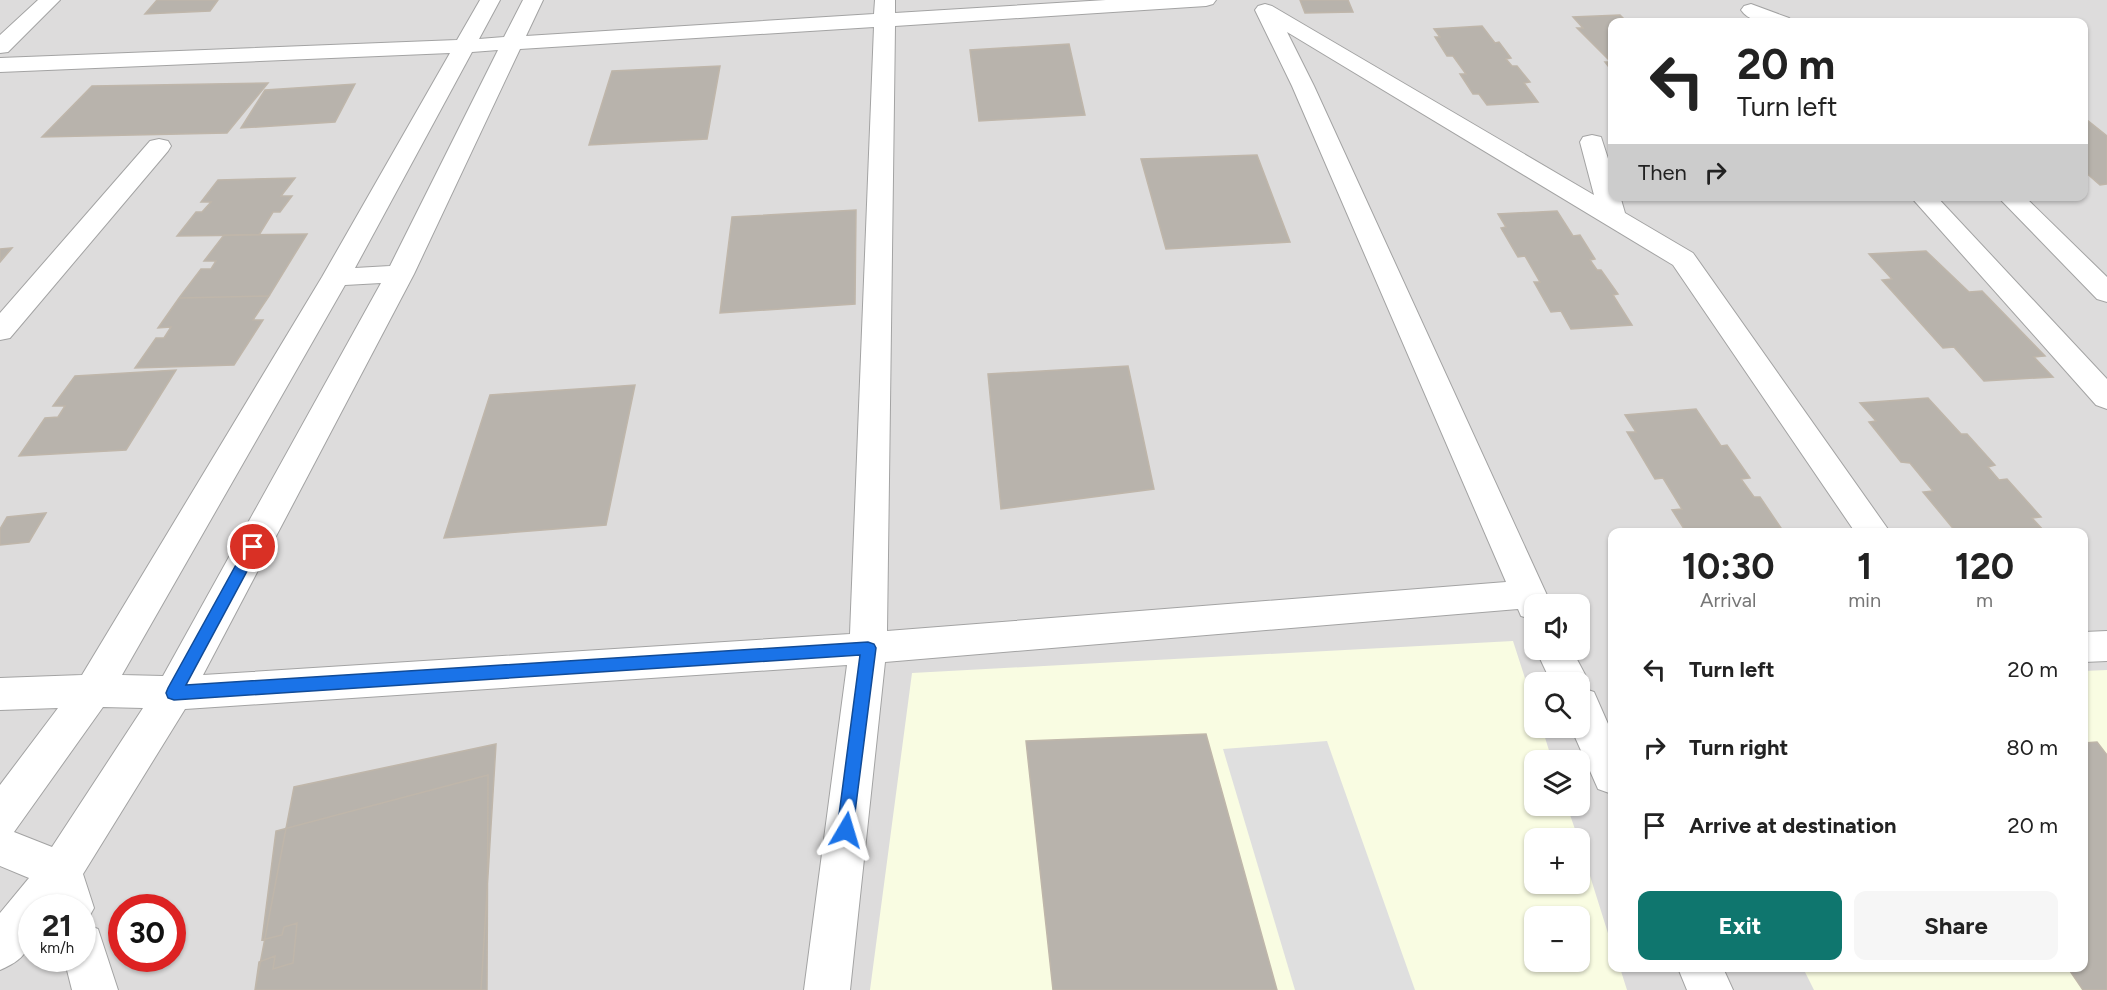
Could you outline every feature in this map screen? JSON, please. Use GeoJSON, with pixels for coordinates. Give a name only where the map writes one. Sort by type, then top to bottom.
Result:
{"type":"FeatureCollection","features":[{"type":"Feature","properties":{"kind":"street"},"geometry":{"type":"LineString","coordinates":[[0,47],[50,0]]}},
{"type":"Feature","properties":{"kind":"street"},"geometry":{"type":"LineString","coordinates":[[0,818],[93,691],[336,277],[490,0]]}},
{"type":"Feature","properties":{"kind":"street"},"geometry":{"type":"LineString","coordinates":[[0,846],[67,889],[400,274],[533,0]]}},
{"type":"Feature","properties":{"kind":"street"},"geometry":{"type":"LineString","coordinates":[[0,65],[464,46],[884,10],[1206,0]]}},
{"type":"Feature","properties":{"kind":"street"},"geometry":{"type":"LineString","coordinates":[[1261,6],[1683,259],[1870,528]]}},
{"type":"Feature","properties":{"kind":"street"},"geometry":{"type":"LineString","coordinates":[[1261,6],[1303,86],[1529,594]]}},
{"type":"Feature","properties":{"kind":"street"},"geometry":{"type":"LineString","coordinates":[[826,990],[868,648],[884,10]]}},
{"type":"Feature","properties":{"kind":"street"},"geometry":{"type":"LineString","coordinates":[[1751,11],[1771,18]]}},
{"type":"Feature","properties":{"kind":"street"},"geometry":{"type":"LineString","coordinates":[[1592,142],[1608,200]]}},
{"type":"Feature","properties":{"kind":"street"},"geometry":{"type":"LineString","coordinates":[[0,332],[159,146]]}},
{"type":"Feature","properties":{"kind":"street"},"geometry":{"type":"LineString","coordinates":[[1608,201],[1613,218]]}},
{"type":"Feature","properties":{"kind":"street"},"geometry":{"type":"LineString","coordinates":[[1927,201],[2107,398]]}},
{"type":"Feature","properties":{"kind":"street"},"geometry":{"type":"LineString","coordinates":[[2013,201],[2107,293]]}},
{"type":"Feature","properties":{"kind":"street"},"geometry":{"type":"LineString","coordinates":[[336,277],[400,274]]}},
{"type":"Feature","properties":{"kind":"street"},"geometry":{"type":"LineString","coordinates":[[0,693],[93,691],[174,693],[868,648],[1524,601]]}},
{"type":"Feature","properties":{"kind":"street"},"geometry":{"type":"LineString","coordinates":[[2088,647],[2107,646]]}},
{"type":"Feature","properties":{"kind":"street"},"geometry":{"type":"LineString","coordinates":[[1590,726],[1608,767]]}},
{"type":"Feature","properties":{"kind":"street"},"geometry":{"type":"LineString","coordinates":[[0,948],[18,926]]}},
{"type":"Feature","properties":{"kind":"street"},"geometry":{"type":"LineString","coordinates":[[90,972],[95,990]]}},
{"type":"Feature","properties":{"kind":"street"},"geometry":{"type":"LineString","coordinates":[[1702,972],[1710,990]]}},
{"type":"Feature","properties":{"kind":"shaded area"},"geometry":{"type":"Polygon","coordinates":[[[0,0],[2107,0],[2107,990],[0,990],[0,0]]]}},
{"type":"Feature","properties":{"kind":"shaded area"},"geometry":{"type":"Polygon","coordinates":[[[1513,641],[1524,675],[1524,738],[1545,738],[1549,750],[1524,750],[1524,816],[1570,816],[1575,828],[1524,828],[1524,894],[1590,894],[1590,876],[1608,933],[1608,972],[1621,972],[1627,990],[870,990],[912,673],[1513,641]]]}},
{"type":"Feature","properties":{"kind":"shaded area"},"geometry":{"type":"Polygon","coordinates":[[[2107,670],[2107,990],[1814,990],[1805,972],[2088,972],[2088,671],[2107,670]]]}},
{"type":"Feature","properties":{"kind":"shaded area"},"geometry":{"type":"Polygon","coordinates":[[[1327,741],[1415,990],[1295,990],[1223,749],[1327,741]]]}},
{"type":"Feature","properties":{"kind":"building"},"geometry":{"type":"Polygon","coordinates":[[[157,0],[218,0],[210,11],[145,14],[157,0]]]}},
{"type":"Feature","properties":{"kind":"building"},"geometry":{"type":"Polygon","coordinates":[[[1300,0],[1348,0],[1353,12],[1305,13],[1300,0]]]}},
{"type":"Feature","properties":{"kind":"building"},"geometry":{"type":"Polygon","coordinates":[[[1620,15],[1623,18],[1608,18],[1608,59],[1577,28],[1583,28],[1573,17],[1620,15]]]}},
{"type":"Feature","properties":{"kind":"building"},"geometry":{"type":"Polygon","coordinates":[[[1482,26],[1495,43],[1499,42],[1511,58],[1506,59],[1512,66],[1517,66],[1530,82],[1524,83],[1538,102],[1487,105],[1479,94],[1473,94],[1460,74],[1466,74],[1453,56],[1447,56],[1435,37],[1440,37],[1434,29],[1482,26]]]}},
{"type":"Feature","properties":{"kind":"building"},"geometry":{"type":"Polygon","coordinates":[[[1069,44],[1085,115],[979,121],[970,50],[1069,44]]]}},
{"type":"Feature","properties":{"kind":"building"},"geometry":{"type":"Polygon","coordinates":[[[720,66],[707,139],[589,145],[612,71],[720,66]]]}},
{"type":"Feature","properties":{"kind":"building"},"geometry":{"type":"Polygon","coordinates":[[[268,83],[227,133],[42,137],[92,86],[268,83]]]}},
{"type":"Feature","properties":{"kind":"building"},"geometry":{"type":"Polygon","coordinates":[[[355,84],[335,122],[241,128],[265,90],[355,84]]]}},
{"type":"Feature","properties":{"kind":"building"},"geometry":{"type":"Polygon","coordinates":[[[2088,121],[2107,136],[2107,184],[2100,185],[2088,174],[2088,121]]]}},
{"type":"Feature","properties":{"kind":"building"},"geometry":{"type":"Polygon","coordinates":[[[1257,155],[1290,242],[1166,249],[1141,159],[1257,155]]]}},
{"type":"Feature","properties":{"kind":"building"},"geometry":{"type":"Polygon","coordinates":[[[295,178],[281,196],[292,196],[280,212],[273,212],[259,235],[177,236],[196,212],[202,212],[211,202],[201,202],[218,180],[295,178]]]}},
{"type":"Feature","properties":{"kind":"building"},"geometry":{"type":"Polygon","coordinates":[[[856,210],[855,304],[720,313],[732,217],[856,210]]]}},
{"type":"Feature","properties":{"kind":"building"},"geometry":{"type":"Polygon","coordinates":[[[1557,211],[1573,236],[1580,235],[1595,259],[1590,260],[1597,270],[1601,270],[1618,294],[1613,295],[1632,325],[1571,329],[1561,311],[1551,312],[1534,282],[1540,282],[1525,256],[1518,257],[1501,228],[1506,227],[1498,214],[1557,211]]]}},
{"type":"Feature","properties":{"kind":"building"},"geometry":{"type":"Polygon","coordinates":[[[307,234],[269,296],[179,298],[201,269],[211,269],[216,261],[204,261],[224,235],[307,234]]]}},
{"type":"Feature","properties":{"kind":"building"},"geometry":{"type":"Polygon","coordinates":[[[12,248],[0,262],[0,249],[12,248]]]}},
{"type":"Feature","properties":{"kind":"building"},"geometry":{"type":"Polygon","coordinates":[[[1926,251],[1969,292],[1982,291],[2045,356],[2034,357],[2053,377],[1984,381],[1954,347],[1943,348],[1882,280],[1892,279],[1869,254],[1926,251]]]}},
{"type":"Feature","properties":{"kind":"building"},"geometry":{"type":"Polygon","coordinates":[[[269,296],[253,320],[263,320],[234,365],[135,368],[156,338],[164,338],[171,327],[158,328],[179,298],[269,296]]]}},
{"type":"Feature","properties":{"kind":"building"},"geometry":{"type":"Polygon","coordinates":[[[1128,366],[1154,489],[1001,509],[988,374],[1128,366]]]}},
{"type":"Feature","properties":{"kind":"building"},"geometry":{"type":"Polygon","coordinates":[[[176,370],[126,450],[19,456],[45,418],[58,417],[65,406],[53,406],[75,376],[176,370]]]}},
{"type":"Feature","properties":{"kind":"building"},"geometry":{"type":"Polygon","coordinates":[[[635,385],[606,525],[444,538],[490,395],[635,385]]]}},
{"type":"Feature","properties":{"kind":"building"},"geometry":{"type":"Polygon","coordinates":[[[1928,398],[1961,434],[1967,434],[1995,465],[1988,467],[1999,480],[2007,479],[2041,517],[2032,518],[2041,528],[1953,528],[1923,492],[1933,491],[1910,463],[1901,462],[1869,422],[1876,421],[1860,403],[1928,398]]]}},
{"type":"Feature","properties":{"kind":"building"},"geometry":{"type":"Polygon","coordinates":[[[1696,409],[1721,446],[1727,445],[1750,478],[1741,479],[1754,497],[1760,497],[1781,528],[1683,528],[1672,510],[1682,509],[1663,478],[1655,479],[1627,432],[1636,432],[1625,415],[1696,409]]]}},
{"type":"Feature","properties":{"kind":"building"},"geometry":{"type":"Polygon","coordinates":[[[46,513],[29,542],[0,545],[0,529],[7,517],[46,513]]]}},
{"type":"Feature","properties":{"kind":"building"},"geometry":{"type":"Polygon","coordinates":[[[1206,734],[1277,990],[1053,990],[1026,741],[1206,734]]]}},
{"type":"Feature","properties":{"kind":"building"},"geometry":{"type":"Polygon","coordinates":[[[2097,742],[2107,755],[2107,990],[2083,990],[2071,972],[2088,972],[2088,743],[2097,742]]]}},
{"type":"Feature","properties":{"kind":"building"},"geometry":{"type":"Polygon","coordinates":[[[496,744],[481,990],[255,990],[294,787],[496,744]]]}},
{"type":"Feature","properties":{"kind":"building"},"geometry":{"type":"Polygon","coordinates":[[[488,775],[487,990],[255,990],[259,962],[275,956],[273,969],[293,963],[297,923],[284,927],[282,935],[262,940],[276,831],[488,775]]]}},
{"type":"Feature","properties":{"kind":"route"},"geometry":{"type":"LineString","coordinates":[[253,547],[174,693],[868,648],[846,830]]}}]}
